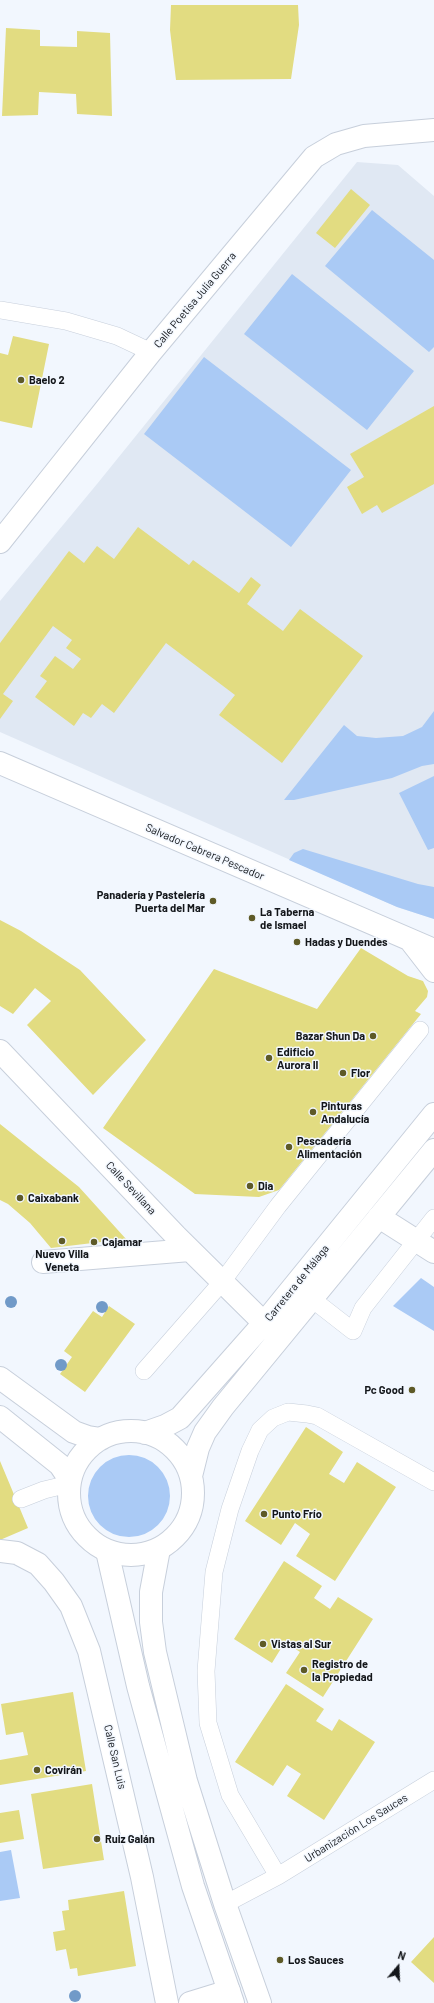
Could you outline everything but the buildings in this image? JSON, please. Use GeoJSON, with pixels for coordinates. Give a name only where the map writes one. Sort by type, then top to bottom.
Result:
{"type":"FeatureCollection","features":[{"type":"Feature","properties":{"kind":"main road","name":"Calle Poetisa Julia Guerra"},"geometry":{"type":"LineString","coordinates":[[0,542],[151,352],[314,157],[336,144],[364,136],[434,130]]}},
{"type":"Feature","properties":{"kind":"main road","name":"Salvador Cabrera Pescador"},"geometry":{"type":"LineString","coordinates":[[0,763],[434,950]]}},
{"type":"Feature","properties":{"kind":"main road","name":"Salvador Cabrera Pescador"},"geometry":{"type":"LineString","coordinates":[[410,940],[434,942]]}},
{"type":"Feature","properties":{"kind":"main road","name":"Salvador Cabrera Pescador"},"geometry":{"type":"LineString","coordinates":[[410,940],[434,971]]}},
{"type":"Feature","properties":{"kind":"main road","name":"Calle Sevillana"},"geometry":{"type":"LineString","coordinates":[[0,1051],[190,1250],[264,1323]]}},
{"type":"Feature","properties":{"kind":"main road","name":"Carretera de Málaga"},"geometry":{"type":"LineString","coordinates":[[145,1433],[165,1426],[180,1418],[264,1323],[434,1114]]}},
{"type":"Feature","properties":{"kind":"main road","name":"Carretera de Málaga"},"geometry":{"type":"LineString","coordinates":[[191,1476],[198,1448],[205,1432],[222,1407],[434,1150]]}},
{"type":"Feature","properties":{"kind":"main road"},"geometry":{"type":"LineString","coordinates":[[379,1217],[425,1247]]}},
{"type":"Feature","properties":{"kind":"main road"},"geometry":{"type":"LineString","coordinates":[[43,1262],[190,1250]]}},
{"type":"Feature","properties":{"kind":"main road"},"geometry":{"type":"LineString","coordinates":[[0,1378],[74,1432],[88,1437],[101,1439]]}},
{"type":"Feature","properties":{"kind":"main road"},"geometry":{"type":"LineString","coordinates":[[0,1417],[60,1465],[69,1482]]}},
{"type":"Feature","properties":{"kind":"main road"},"geometry":{"type":"LineString","coordinates":[[122,1432],[145,1433],[166,1442],[181,1457],[191,1476],[193,1497],[188,1518],[176,1536],[159,1549],[134,1556],[107,1551],[88,1540],[75,1522],[69,1501],[69,1482],[83,1453],[101,1439],[122,1432]]}},
{"type":"Feature","properties":{"kind":"main road"},"geometry":{"type":"LineString","coordinates":[[159,1549],[151,1592],[151,1622],[155,1652],[186,1781],[225,1904],[260,2003]]}},
{"type":"Feature","properties":{"kind":"main road","name":"Calle San Luis"},"geometry":{"type":"LineString","coordinates":[[0,1551],[16,1553],[38,1564],[54,1582],[71,1606],[90,1651],[142,1877],[168,2003]]}},
{"type":"Feature","properties":{"kind":"main road"},"geometry":{"type":"LineString","coordinates":[[107,1551],[142,1702],[193,1886],[231,1997],[190,2003]]}},
{"type":"Feature","properties":{"kind":"lane"},"geometry":{"type":"LineString","coordinates":[[0,310],[66,321],[117,336],[151,352]]}},
{"type":"Feature","properties":{"kind":"lane"},"geometry":{"type":"LineString","coordinates":[[144,1371],[222,1282],[278,1206],[420,1030]]}},
{"type":"Feature","properties":{"kind":"lane"},"geometry":{"type":"LineString","coordinates":[[312,1299],[353,1331],[363,1308],[425,1247],[434,1218]]}},
{"type":"Feature","properties":{"kind":"lane"},"geometry":{"type":"LineString","coordinates":[[278,1876],[230,1795],[208,1723],[206,1671],[214,1572],[230,1509],[250,1451],[260,1430],[273,1418],[288,1412],[307,1414],[317,1416],[434,1482]]}},
{"type":"Feature","properties":{"kind":"lane"},"geometry":{"type":"LineString","coordinates":[[21,1499],[69,1482]]}},
{"type":"Feature","properties":{"kind":"lane","name":"Urbanización Los Sauces"},"geometry":{"type":"LineString","coordinates":[[225,1904],[278,1876],[434,1780]]}},
{"type":"Feature","properties":{"kind":"shaded area"},"geometry":{"type":"Polygon","coordinates":[[[357,162],[398,165],[434,196],[434,919],[397,907],[0,732],[0,601],[97,484],[357,162]]]}},
{"type":"Feature","properties":{"kind":"shaded area"},"geometry":{"type":"Polygon","coordinates":[[[372,210],[434,260],[434,347],[429,352],[325,266],[372,210]]]}},
{"type":"Feature","properties":{"kind":"shaded area"},"geometry":{"type":"Polygon","coordinates":[[[292,274],[414,371],[367,430],[244,334],[292,274]]]}},
{"type":"Feature","properties":{"kind":"shaded area"},"geometry":{"type":"Polygon","coordinates":[[[204,357],[351,470],[291,547],[144,434],[204,357]]]}},
{"type":"Feature","properties":{"kind":"shaded area"},"geometry":{"type":"Polygon","coordinates":[[[434,711],[434,764],[422,766],[392,778],[294,800],[284,800],[344,725],[357,736],[376,738],[403,736],[422,727],[434,711]]]}},
{"type":"Feature","properties":{"kind":"shaded area"},"geometry":{"type":"Polygon","coordinates":[[[434,776],[434,848],[428,850],[399,793],[434,776]]]}},
{"type":"Feature","properties":{"kind":"shaded area"},"geometry":{"type":"Polygon","coordinates":[[[303,849],[418,884],[434,887],[434,919],[397,907],[289,860],[294,853],[303,849]]]}},
{"type":"Feature","properties":{"kind":"shaded area"},"geometry":{"type":"Polygon","coordinates":[[[421,1278],[434,1287],[434,1331],[393,1306],[421,1278]]]}},
{"type":"Feature","properties":{"kind":"shaded area"},"geometry":{"type":"Polygon","coordinates":[[[121,1455],[137,1455],[152,1462],[163,1473],[170,1488],[170,1504],[167,1512],[158,1525],[145,1534],[137,1537],[121,1537],[106,1530],[95,1519],[88,1504],[88,1488],[95,1473],[106,1462],[121,1455]]]}},
{"type":"Feature","properties":{"kind":"shaded area"},"geometry":{"type":"Polygon","coordinates":[[[11,1850],[20,1898],[0,1901],[0,1852],[11,1850]]]}},
{"type":"Feature","properties":{"kind":"place","name":"Baelo 2"},"geometry":{"type":"Point","coordinates":[21,380]}},
{"type":"Feature","properties":{"kind":"place","name":"Panadería y Pastelería Puerta del Mar"},"geometry":{"type":"Point","coordinates":[213,901]}},
{"type":"Feature","properties":{"kind":"place","name":"La Taberna de Ismael"},"geometry":{"type":"Point","coordinates":[252,918]}},
{"type":"Feature","properties":{"kind":"place","name":"Hadas y Duendes"},"geometry":{"type":"Point","coordinates":[297,942]}},
{"type":"Feature","properties":{"kind":"place","name":"Bazar Shun Da"},"geometry":{"type":"Point","coordinates":[373,1036]}},
{"type":"Feature","properties":{"kind":"place","name":"Edificio Aurora II"},"geometry":{"type":"Point","coordinates":[269,1058]}},
{"type":"Feature","properties":{"kind":"place","name":"Flor"},"geometry":{"type":"Point","coordinates":[343,1073]}},
{"type":"Feature","properties":{"kind":"place","name":"Pinturas Andalucía"},"geometry":{"type":"Point","coordinates":[313,1112]}},
{"type":"Feature","properties":{"kind":"place","name":"Pescadería Alimentación"},"geometry":{"type":"Point","coordinates":[289,1147]}},
{"type":"Feature","properties":{"kind":"place","name":"Dia"},"geometry":{"type":"Point","coordinates":[250,1186]}},
{"type":"Feature","properties":{"kind":"place","name":"Caixabank"},"geometry":{"type":"Point","coordinates":[20,1198]}},
{"type":"Feature","properties":{"kind":"place","name":"Nuevo Villa Veneta"},"geometry":{"type":"Point","coordinates":[62,1241]}},
{"type":"Feature","properties":{"kind":"place","name":"Cajamar"},"geometry":{"type":"Point","coordinates":[94,1242]}},
{"type":"Feature","properties":{"kind":"place","name":"Pc Good"},"geometry":{"type":"Point","coordinates":[412,1390]}},
{"type":"Feature","properties":{"kind":"place","name":"Punto Frío"},"geometry":{"type":"Point","coordinates":[264,1514]}},
{"type":"Feature","properties":{"kind":"place","name":"Vistas al Sur"},"geometry":{"type":"Point","coordinates":[263,1644]}},
{"type":"Feature","properties":{"kind":"place","name":"Registro de la Propiedad"},"geometry":{"type":"Point","coordinates":[304,1670]}},
{"type":"Feature","properties":{"kind":"place","name":"Covirán"},"geometry":{"type":"Point","coordinates":[37,1770]}},
{"type":"Feature","properties":{"kind":"place","name":"Ruiz Galán"},"geometry":{"type":"Point","coordinates":[97,1839]}},
{"type":"Feature","properties":{"kind":"place","name":"Los Sauces"},"geometry":{"type":"Point","coordinates":[280,1960]}}]}
